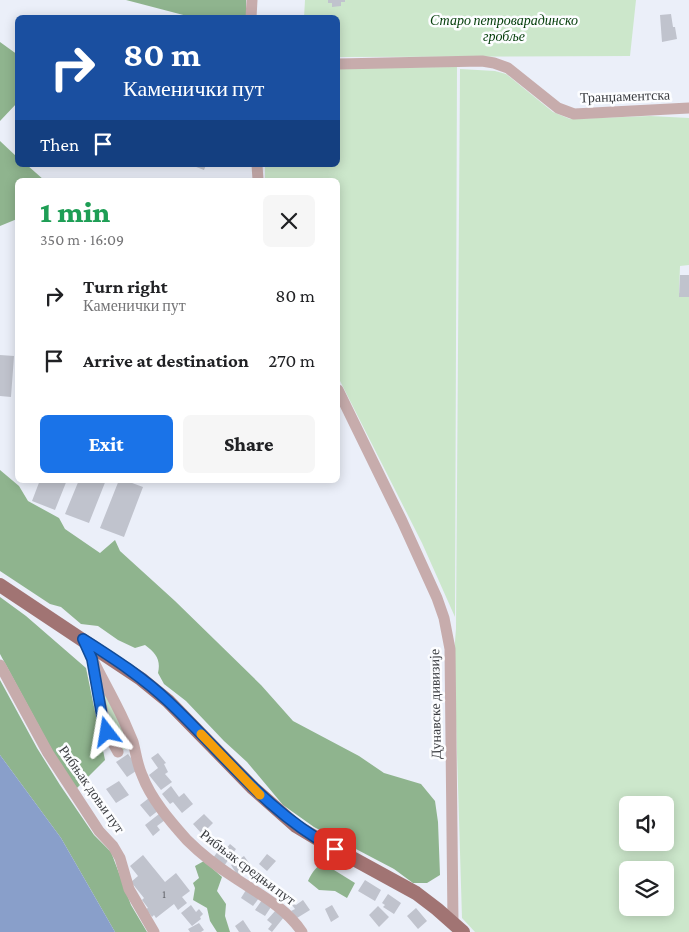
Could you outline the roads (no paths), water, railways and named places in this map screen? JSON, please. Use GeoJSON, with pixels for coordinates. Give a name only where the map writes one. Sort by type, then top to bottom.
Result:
{"type":"FeatureCollection","features":[{"type":"Feature","properties":{"kind":"main road"},"geometry":{"type":"LineString","coordinates":[[0,585],[141,679],[168,701],[253,788],[296,826],[416,893],[458,927]]}},
{"type":"Feature","properties":{"kind":"street"},"geometry":{"type":"LineString","coordinates":[[252,0],[252,15]]}},
{"type":"Feature","properties":{"kind":"street","name":"Транџаментска"},"geometry":{"type":"LineString","coordinates":[[340,64],[482,61],[508,68],[549,102],[558,108],[574,114],[689,108]]}},
{"type":"Feature","properties":{"kind":"street","name":"Дунавске дивизије"},"geometry":{"type":"LineString","coordinates":[[340,394],[415,547],[444,618],[450,649],[458,927]]}},
{"type":"Feature","properties":{"kind":"street","name":"Рибњак средњи пут"},"geometry":{"type":"LineString","coordinates":[[83,639],[133,743],[141,774],[150,792],[170,820],[187,840],[203,854],[233,877],[274,903],[287,914],[302,932]]}},
{"type":"Feature","properties":{"kind":"street"},"geometry":{"type":"LineString","coordinates":[[92,659],[102,716],[107,732],[118,752]]}},
{"type":"Feature","properties":{"kind":"street","name":"Рибњак доњи пут"},"geometry":{"type":"LineString","coordinates":[[0,665],[48,754],[99,831],[113,846],[120,858],[129,888],[154,932]]}},
{"type":"Feature","properties":{"kind":"water"},"geometry":{"type":"Polygon","coordinates":[[[0,755],[61,838],[115,932],[0,932],[0,755]]]}},
{"type":"Feature","properties":{"kind":"park label","name":"Старо петроварадинско гробље"},"geometry":{"type":"Point","coordinates":[504,28]}}]}
